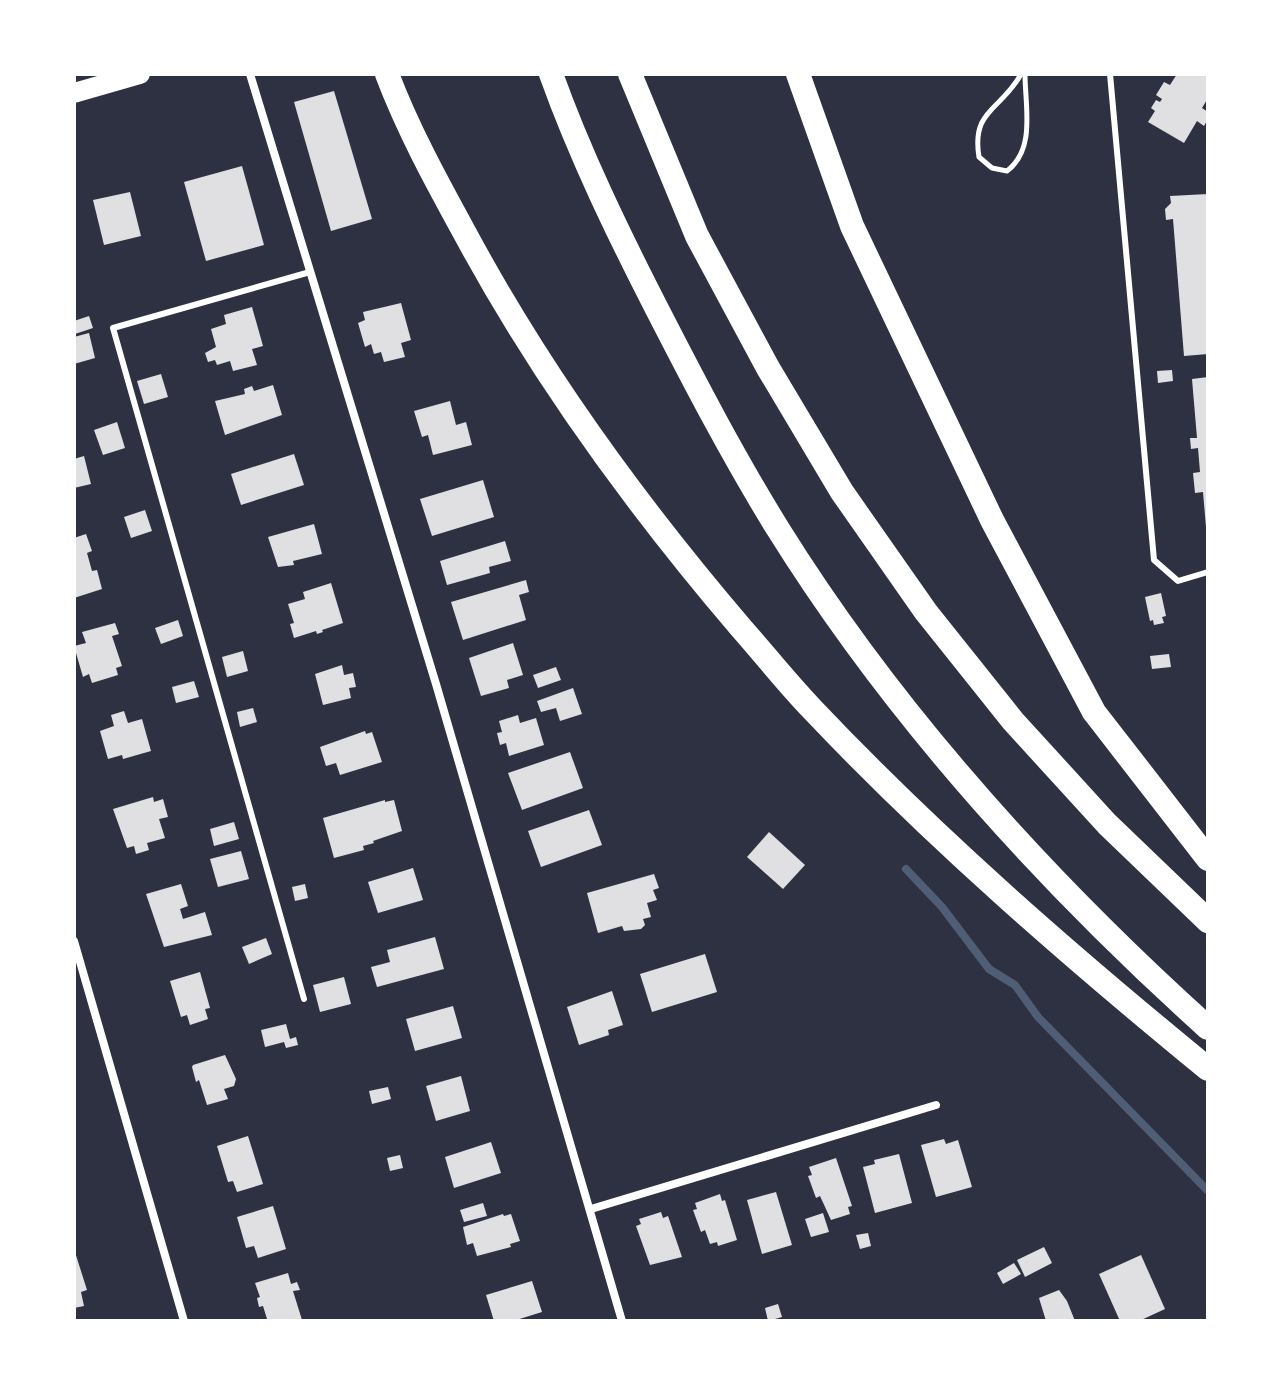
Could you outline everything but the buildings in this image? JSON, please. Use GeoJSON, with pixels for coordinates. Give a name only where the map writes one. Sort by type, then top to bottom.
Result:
{"type":"FeatureCollection","features":[{"type":"Feature","properties":{"kind":"highway"},"geometry":{"type":"LineString","coordinates":[[387,74],[442,191],[505,306],[623,483],[705,585],[809,706],[893,791],[1038,925],[1208,1069]]}},
{"type":"Feature","properties":{"kind":"highway"},"geometry":{"type":"LineString","coordinates":[[551,74],[561,104],[636,267],[701,395],[797,556],[868,658],[959,773],[1067,892],[1208,1028]]}},
{"type":"Feature","properties":{"kind":"highway"},"geometry":{"type":"LineString","coordinates":[[630,74],[697,236],[768,368],[842,492],[926,612],[1013,721],[1107,824],[1208,921]]}},
{"type":"Feature","properties":{"kind":"highway"},"geometry":{"type":"LineString","coordinates":[[798,74],[852,226],[992,520],[1094,712],[1208,859]]}},
{"type":"Feature","properties":{"kind":"main road"},"geometry":{"type":"LineString","coordinates":[[74,93],[140,74]]}},
{"type":"Feature","properties":{"kind":"street"},"geometry":{"type":"LineString","coordinates":[[250,74],[436,684],[622,1321]]}},
{"type":"Feature","properties":{"kind":"street"},"geometry":{"type":"LineString","coordinates":[[74,941],[184,1321]]}},
{"type":"Feature","properties":{"kind":"street"},"geometry":{"type":"LineString","coordinates":[[591,1209],[936,1105]]}},
{"type":"Feature","properties":{"kind":"lane"},"geometry":{"type":"LineString","coordinates":[[1110,74],[1154,560],[1178,581],[1208,572]]}},
{"type":"Feature","properties":{"kind":"lane"},"geometry":{"type":"LineString","coordinates":[[304,999],[113,328],[310,272]]}},
{"type":"Feature","properties":{"kind":"path"},"geometry":{"type":"LineString","coordinates":[[1023,74],[1026,145],[1018,162],[1007,171],[992,168],[979,157],[976,143],[979,123],[1010,93],[1023,74]]}},
{"type":"Feature","properties":{"kind":"waterway"},"geometry":{"type":"LineString","coordinates":[[906,869],[942,907],[989,969],[1015,985],[1038,1017],[1208,1191]]}}]}
